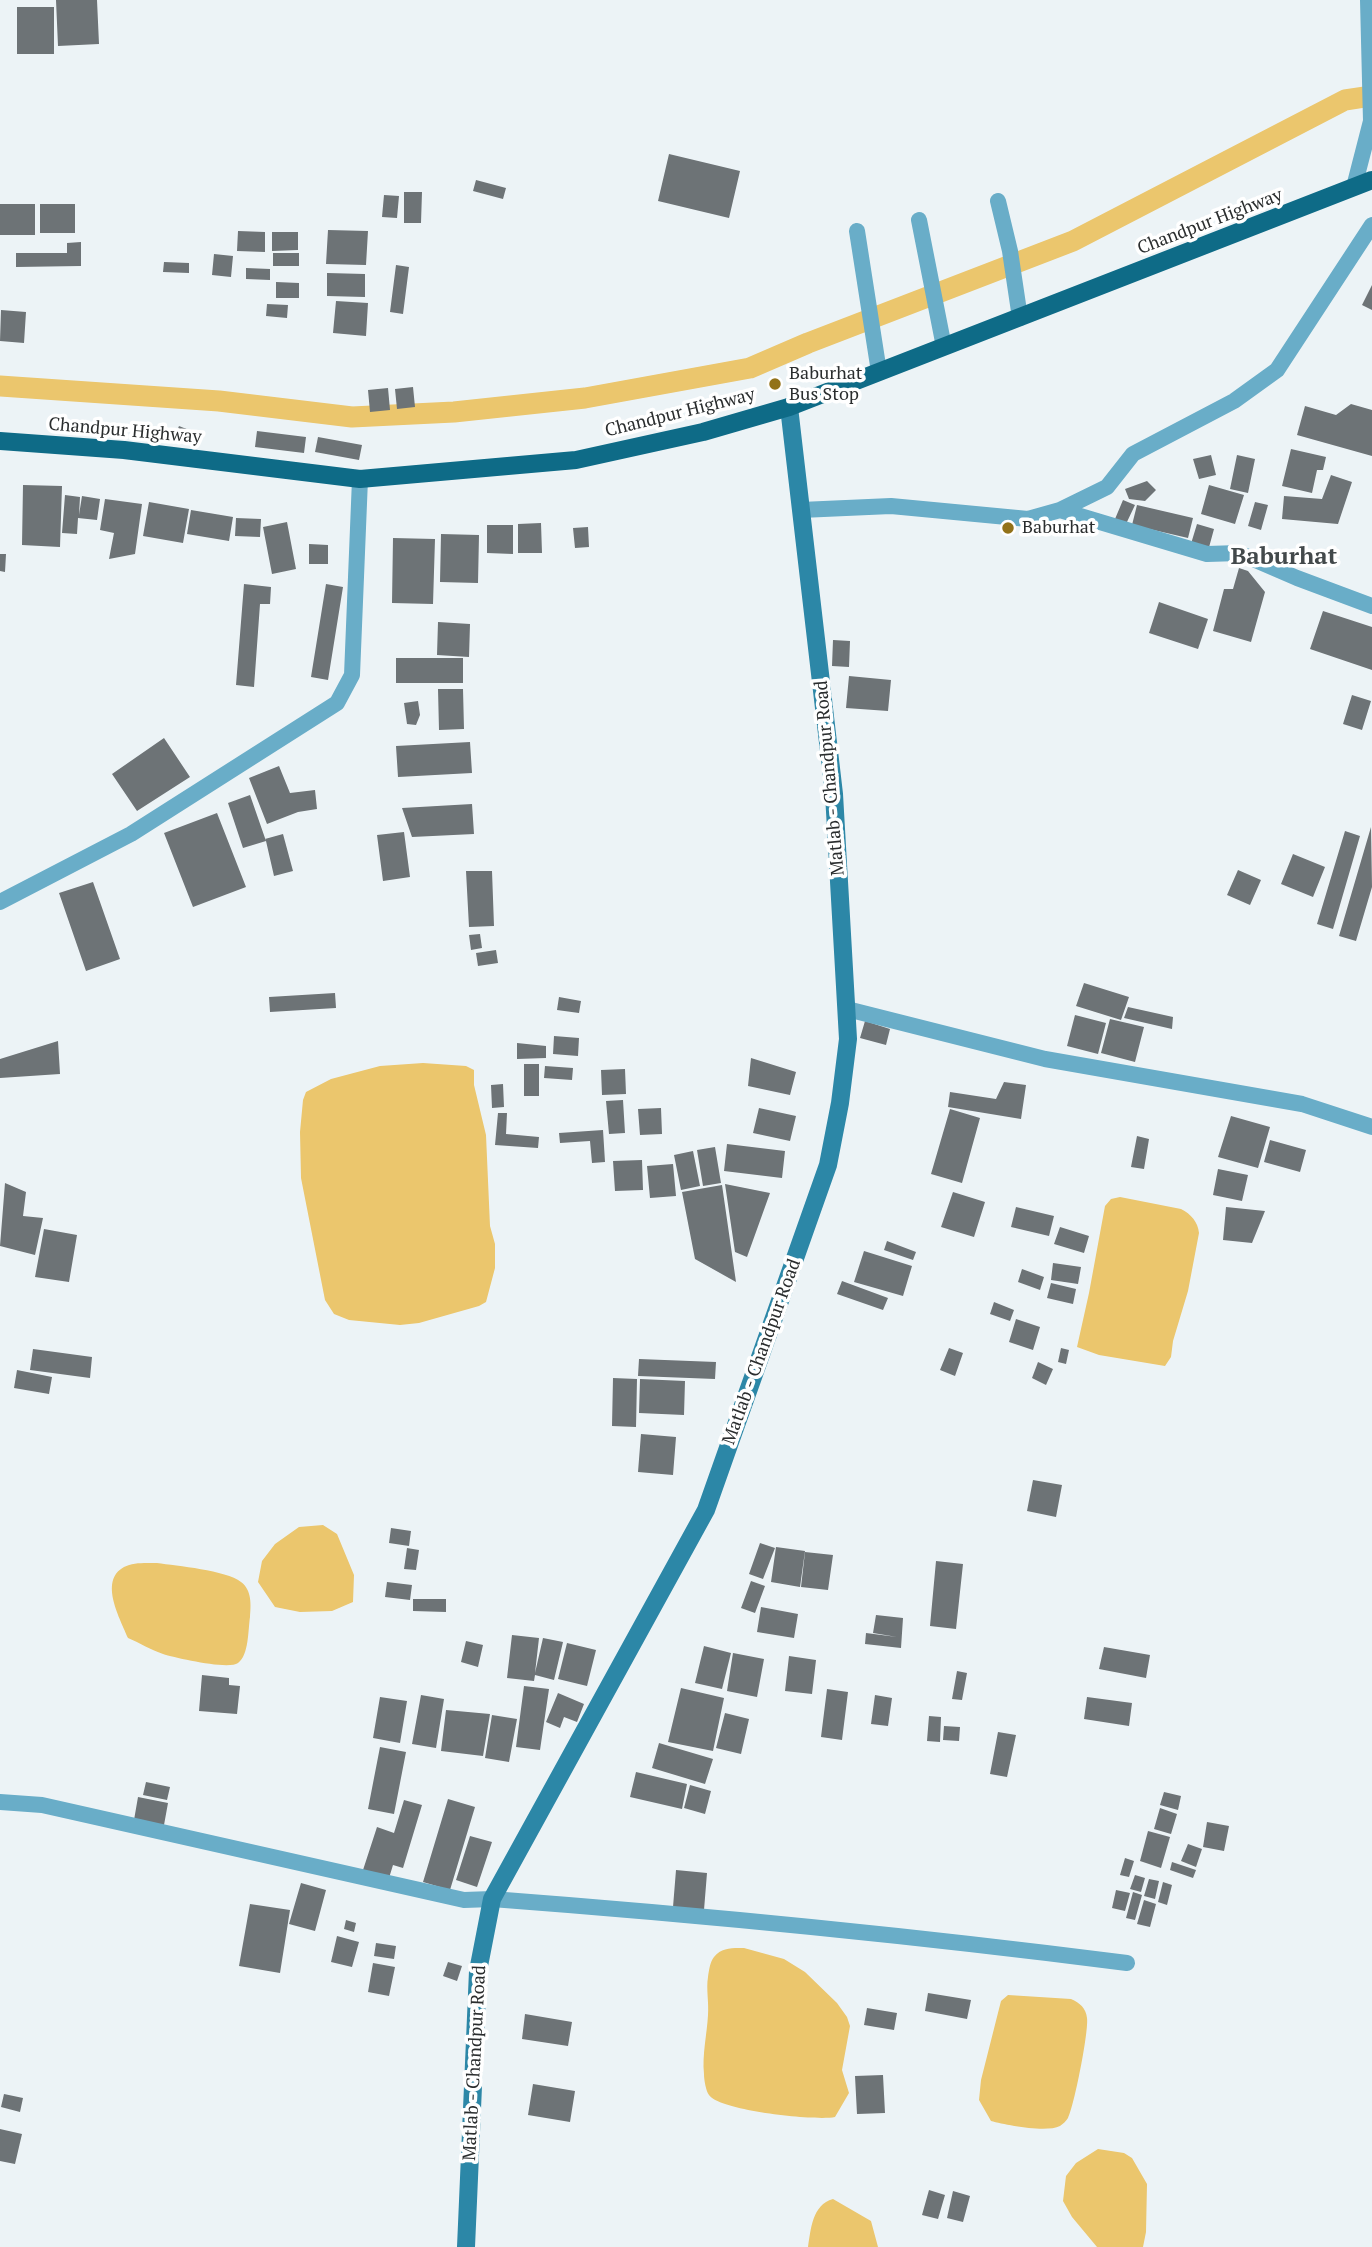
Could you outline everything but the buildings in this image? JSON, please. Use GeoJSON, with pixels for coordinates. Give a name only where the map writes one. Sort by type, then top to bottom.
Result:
{"type":"FeatureCollection","features":[{"type":"Feature","properties":{"kind":"main road","name":"Chandpur Highway"},"geometry":{"type":"LineString","coordinates":[[0,441],[124,450],[360,478],[576,460],[703,432],[789,407],[1372,180]]}},
{"type":"Feature","properties":{"kind":"main road","name":"Matlab - Chandpur Road"},"geometry":{"type":"LineString","coordinates":[[466,2247],[478,1971],[492,1899],[706,1510],[828,1165],[840,1103],[848,1039],[834,794],[789,407]]}},
{"type":"Feature","properties":{"kind":"street"},"geometry":{"type":"LineString","coordinates":[[1354,187],[1371,121],[1368,0]]}},
{"type":"Feature","properties":{"kind":"street"},"geometry":{"type":"LineString","coordinates":[[998,201],[1010,251],[1020,318]]}},
{"type":"Feature","properties":{"kind":"street"},"geometry":{"type":"LineString","coordinates":[[919,220],[944,347]]}},
{"type":"Feature","properties":{"kind":"street"},"geometry":{"type":"LineString","coordinates":[[801,510],[891,506],[1028,519],[1060,510],[1107,487],[1133,454],[1234,401],[1277,370],[1372,225]]}},
{"type":"Feature","properties":{"kind":"street"},"geometry":{"type":"LineString","coordinates":[[858,231],[879,372]]}},
{"type":"Feature","properties":{"kind":"street"},"geometry":{"type":"LineString","coordinates":[[0,902],[131,834],[337,703],[352,675],[360,478]]}},
{"type":"Feature","properties":{"kind":"street"},"geometry":{"type":"LineString","coordinates":[[1060,510],[1207,554],[1239,553],[1372,606]]}},
{"type":"Feature","properties":{"kind":"street"},"geometry":{"type":"LineString","coordinates":[[846,1009],[1045,1059],[1302,1104],[1372,1127]]}},
{"type":"Feature","properties":{"kind":"street"},"geometry":{"type":"LineString","coordinates":[[0,1802],[42,1805],[464,1900],[492,1899],[757,1921],[972,1943],[1127,1963]]}},
{"type":"Feature","properties":{"kind":"shaded area"},"geometry":{"type":"Polygon","coordinates":[[[423,1063],[466,1066],[474,1070],[474,1085],[486,1135],[490,1226],[495,1244],[495,1268],[486,1302],[419,1323],[400,1325],[349,1320],[334,1314],[325,1300],[301,1178],[300,1132],[303,1100],[306,1092],[331,1079],[380,1066],[423,1063]]]}},
{"type":"Feature","properties":{"kind":"shaded area"},"geometry":{"type":"Polygon","coordinates":[[[1120,1197],[1181,1209],[1188,1213],[1197,1225],[1199,1233],[1188,1291],[1171,1357],[1165,1366],[1099,1355],[1077,1347],[1105,1206],[1111,1199],[1120,1197]]]}},
{"type":"Feature","properties":{"kind":"shaded area"},"geometry":{"type":"Polygon","coordinates":[[[323,1525],[337,1534],[354,1575],[353,1602],[332,1611],[300,1612],[275,1607],[258,1582],[262,1561],[275,1544],[299,1527],[323,1525]]]}},
{"type":"Feature","properties":{"kind":"shaded area"},"geometry":{"type":"Polygon","coordinates":[[[157,1563],[224,1574],[245,1585],[251,1608],[246,1648],[238,1663],[224,1665],[179,1658],[128,1638],[112,1591],[116,1573],[128,1565],[157,1563]]]}},
{"type":"Feature","properties":{"kind":"shaded area"},"geometry":{"type":"Polygon","coordinates":[[[744,1948],[784,1959],[805,1972],[837,2003],[847,2017],[850,2026],[842,2070],[849,2093],[835,2117],[790,2116],[749,2110],[717,2101],[709,2095],[704,2079],[704,2059],[710,1966],[721,1951],[744,1948]]]}},
{"type":"Feature","properties":{"kind":"shaded area"},"geometry":{"type":"Polygon","coordinates":[[[1008,1995],[1071,1999],[1085,2011],[1086,2038],[1077,2085],[1071,2111],[1060,2126],[1036,2129],[991,2121],[979,2100],[981,2080],[1001,2001],[1008,1995]]]}},
{"type":"Feature","properties":{"kind":"shaded area"},"geometry":{"type":"Polygon","coordinates":[[[1098,2149],[1124,2153],[1132,2158],[1147,2184],[1143,2247],[1097,2247],[1072,2217],[1063,2201],[1066,2176],[1076,2163],[1098,2149]]]}},
{"type":"Feature","properties":{"kind":"shaded area"},"geometry":{"type":"Polygon","coordinates":[[[833,2199],[871,2221],[878,2247],[808,2247],[817,2212],[821,2206],[833,2199]]]}},
{"type":"Feature","properties":{"kind":"waterway"},"geometry":{"type":"LineString","coordinates":[[0,386],[219,401],[352,417],[454,412],[585,398],[750,368],[1073,241],[1345,100],[1372,96]]}},
{"type":"Feature","properties":{"kind":"place","name":"Baburhat Bus Stop"},"geometry":{"type":"Point","coordinates":[775,384]}},
{"type":"Feature","properties":{"kind":"place","name":"Baburhat"},"geometry":{"type":"Point","coordinates":[1008,528]}},
{"type":"Feature","properties":{"kind":"district","name":"Baburhat"},"geometry":{"type":"Point","coordinates":[1284,557]}}]}
